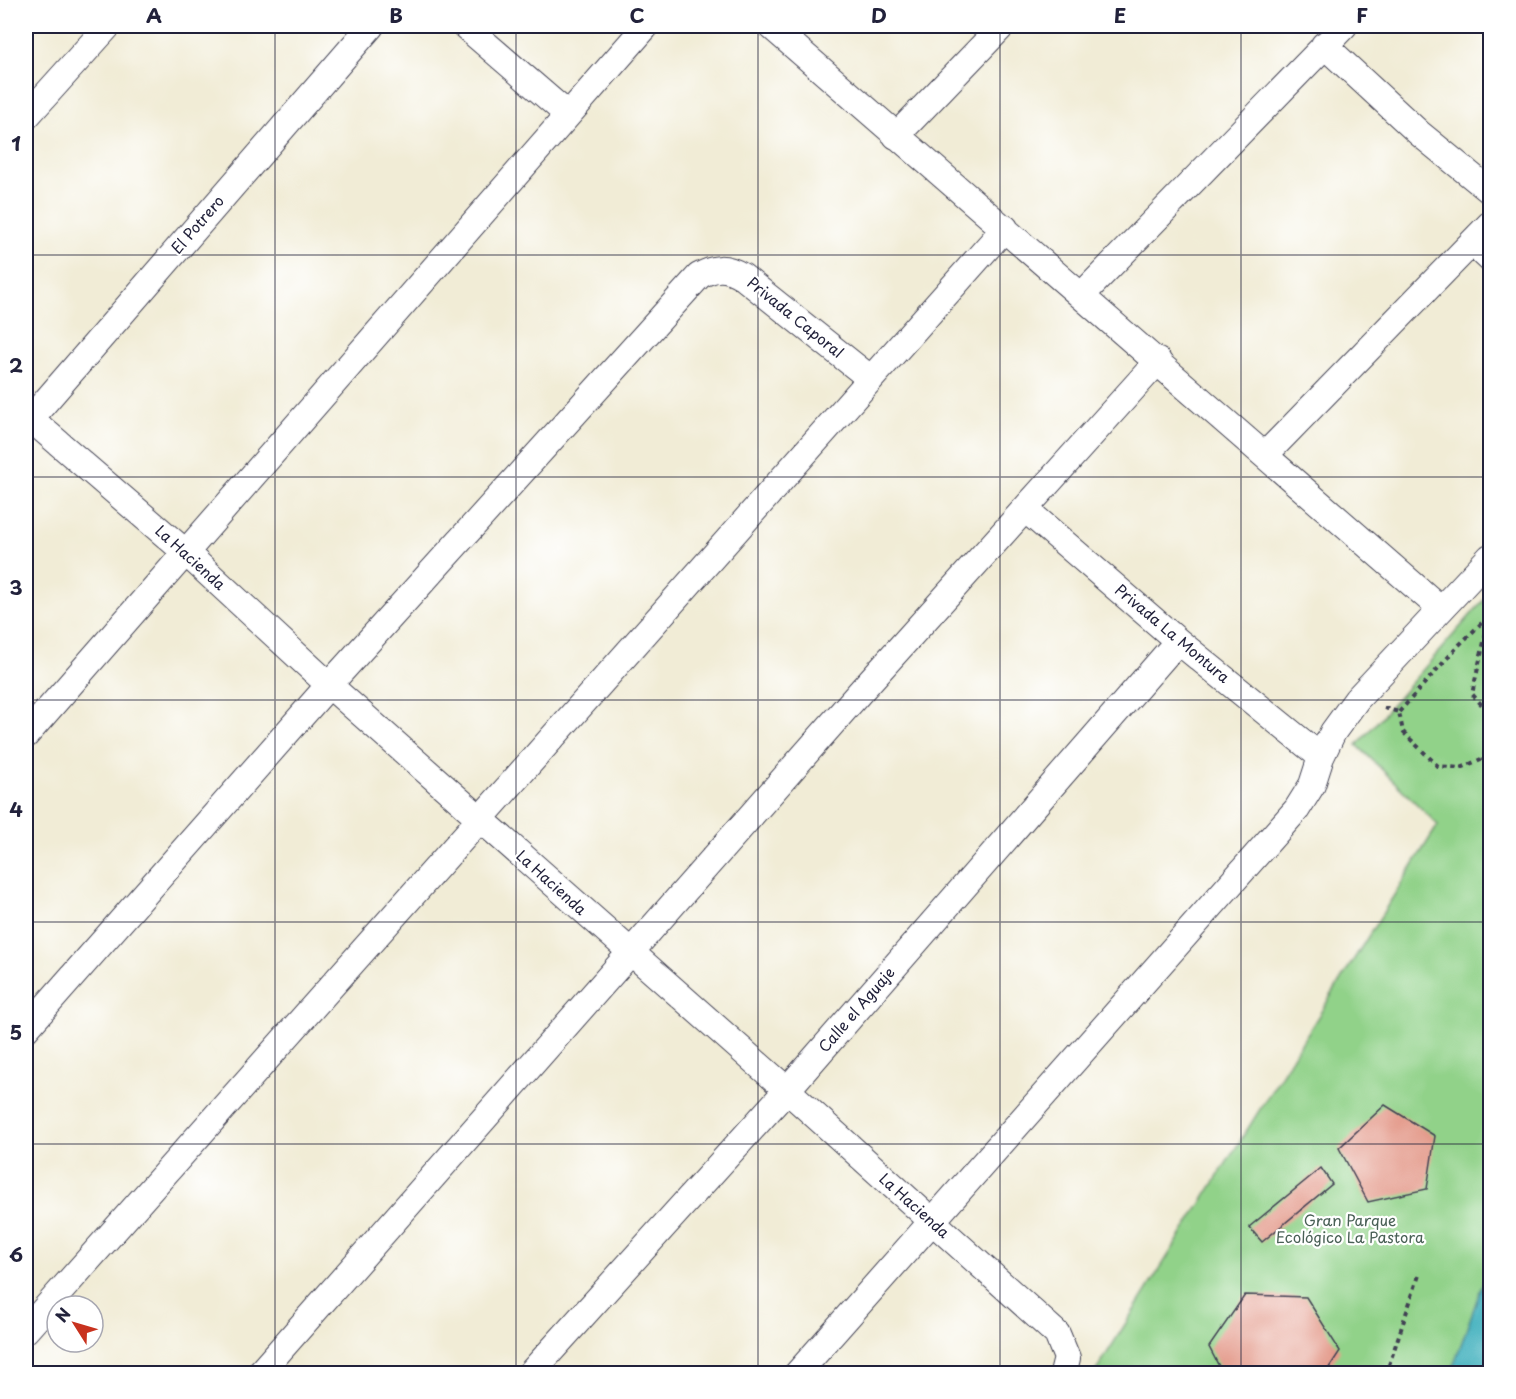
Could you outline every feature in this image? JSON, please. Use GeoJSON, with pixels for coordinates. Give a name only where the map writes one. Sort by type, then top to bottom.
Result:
{"type":"FeatureCollection","features":[{"type":"Feature","properties":{"kind":"street"},"geometry":{"type":"LineString","coordinates":[[26,117],[108,26]]}},
{"type":"Feature","properties":{"kind":"street","name":"El Potrero"},"geometry":{"type":"LineString","coordinates":[[27,419],[371,26]]}},
{"type":"Feature","properties":{"kind":"street"},"geometry":{"type":"LineString","coordinates":[[465,26],[567,114]]}},
{"type":"Feature","properties":{"kind":"street"},"geometry":{"type":"LineString","coordinates":[[26,735],[184,551],[646,26]]}},
{"type":"Feature","properties":{"kind":"street"},"geometry":{"type":"LineString","coordinates":[[771,26],[1441,609]]}},
{"type":"Feature","properties":{"kind":"street"},"geometry":{"type":"LineString","coordinates":[[896,136],[1002,26]]}},
{"type":"Feature","properties":{"kind":"street"},"geometry":{"type":"LineString","coordinates":[[1081,296],[1344,26]]}},
{"type":"Feature","properties":{"kind":"street"},"geometry":{"type":"LineString","coordinates":[[1324,45],[1419,133],[1491,191]]}},
{"type":"Feature","properties":{"kind":"street"},"geometry":{"type":"LineString","coordinates":[[26,1330],[1005,228]]}},
{"type":"Feature","properties":{"kind":"street"},"geometry":{"type":"LineString","coordinates":[[1265,455],[1485,242]]}},
{"type":"Feature","properties":{"kind":"street","name":"Privada Caporal"},"geometry":{"type":"LineString","coordinates":[[329,685],[699,276],[714,268],[729,268],[871,379]]}},
{"type":"Feature","properties":{"kind":"street"},"geometry":{"type":"LineString","coordinates":[[259,1374],[630,953],[1158,361]]}},
{"type":"Feature","properties":{"kind":"street","name":"La Hacienda"},"geometry":{"type":"LineString","coordinates":[[27,419],[184,551],[329,685],[787,1090],[1057,1334],[1065,1366]]}},
{"type":"Feature","properties":{"kind":"street","name":"Privada La Montura"},"geometry":{"type":"LineString","coordinates":[[1026,509],[1178,641],[1321,757]]}},
{"type":"Feature","properties":{"kind":"street"},"geometry":{"type":"LineString","coordinates":[[797,1374],[1297,809],[1312,785],[1321,757],[1333,732],[1357,699],[1491,557]]}},
{"type":"Feature","properties":{"kind":"street","name":"Calle el Aguaje"},"geometry":{"type":"LineString","coordinates":[[530,1374],[787,1090],[1178,641]]}},
{"type":"Feature","properties":{"kind":"street"},"geometry":{"type":"LineString","coordinates":[[26,1029],[329,685]]}},
{"type":"Feature","properties":{"kind":"path"},"geometry":{"type":"LineString","coordinates":[[1399,712],[1459,645],[1491,616]]}},
{"type":"Feature","properties":{"kind":"path"},"geometry":{"type":"LineString","coordinates":[[1491,616],[1472,694],[1491,714]]}},
{"type":"Feature","properties":{"kind":"path"},"geometry":{"type":"LineString","coordinates":[[1357,699],[1399,712]]}},
{"type":"Feature","properties":{"kind":"path"},"geometry":{"type":"LineString","coordinates":[[1399,712],[1403,732],[1438,766],[1461,768],[1481,759],[1491,746]]}},
{"type":"Feature","properties":{"kind":"path"},"geometry":{"type":"LineString","coordinates":[[1386,1374],[1420,1272]]}},
{"type":"Feature","properties":{"kind":"green space","name":"Gran Parque Ecológico La Pastora"},"geometry":{"type":"Polygon","coordinates":[[[1490,593],[1490,1373],[1094,1374],[1438,825],[1357,745],[1490,593]]]}},
{"type":"Feature","properties":{"kind":"water"},"geometry":{"type":"Polygon","coordinates":[[[1490,1263],[1490,1373],[1450,1373],[1454,1364],[1490,1263]]]}},
{"type":"Feature","properties":{"kind":"building"},"geometry":{"type":"Polygon","coordinates":[[[1385,1105],[1435,1136],[1427,1189],[1368,1202],[1339,1148],[1385,1105]]]}},
{"type":"Feature","properties":{"kind":"building"},"geometry":{"type":"Polygon","coordinates":[[[1321,1168],[1332,1184],[1262,1242],[1249,1227],[1321,1168]]]}},
{"type":"Feature","properties":{"kind":"building"},"geometry":{"type":"Polygon","coordinates":[[[1245,1295],[1306,1297],[1340,1351],[1325,1374],[1223,1374],[1209,1347],[1245,1295]]]}}]}
